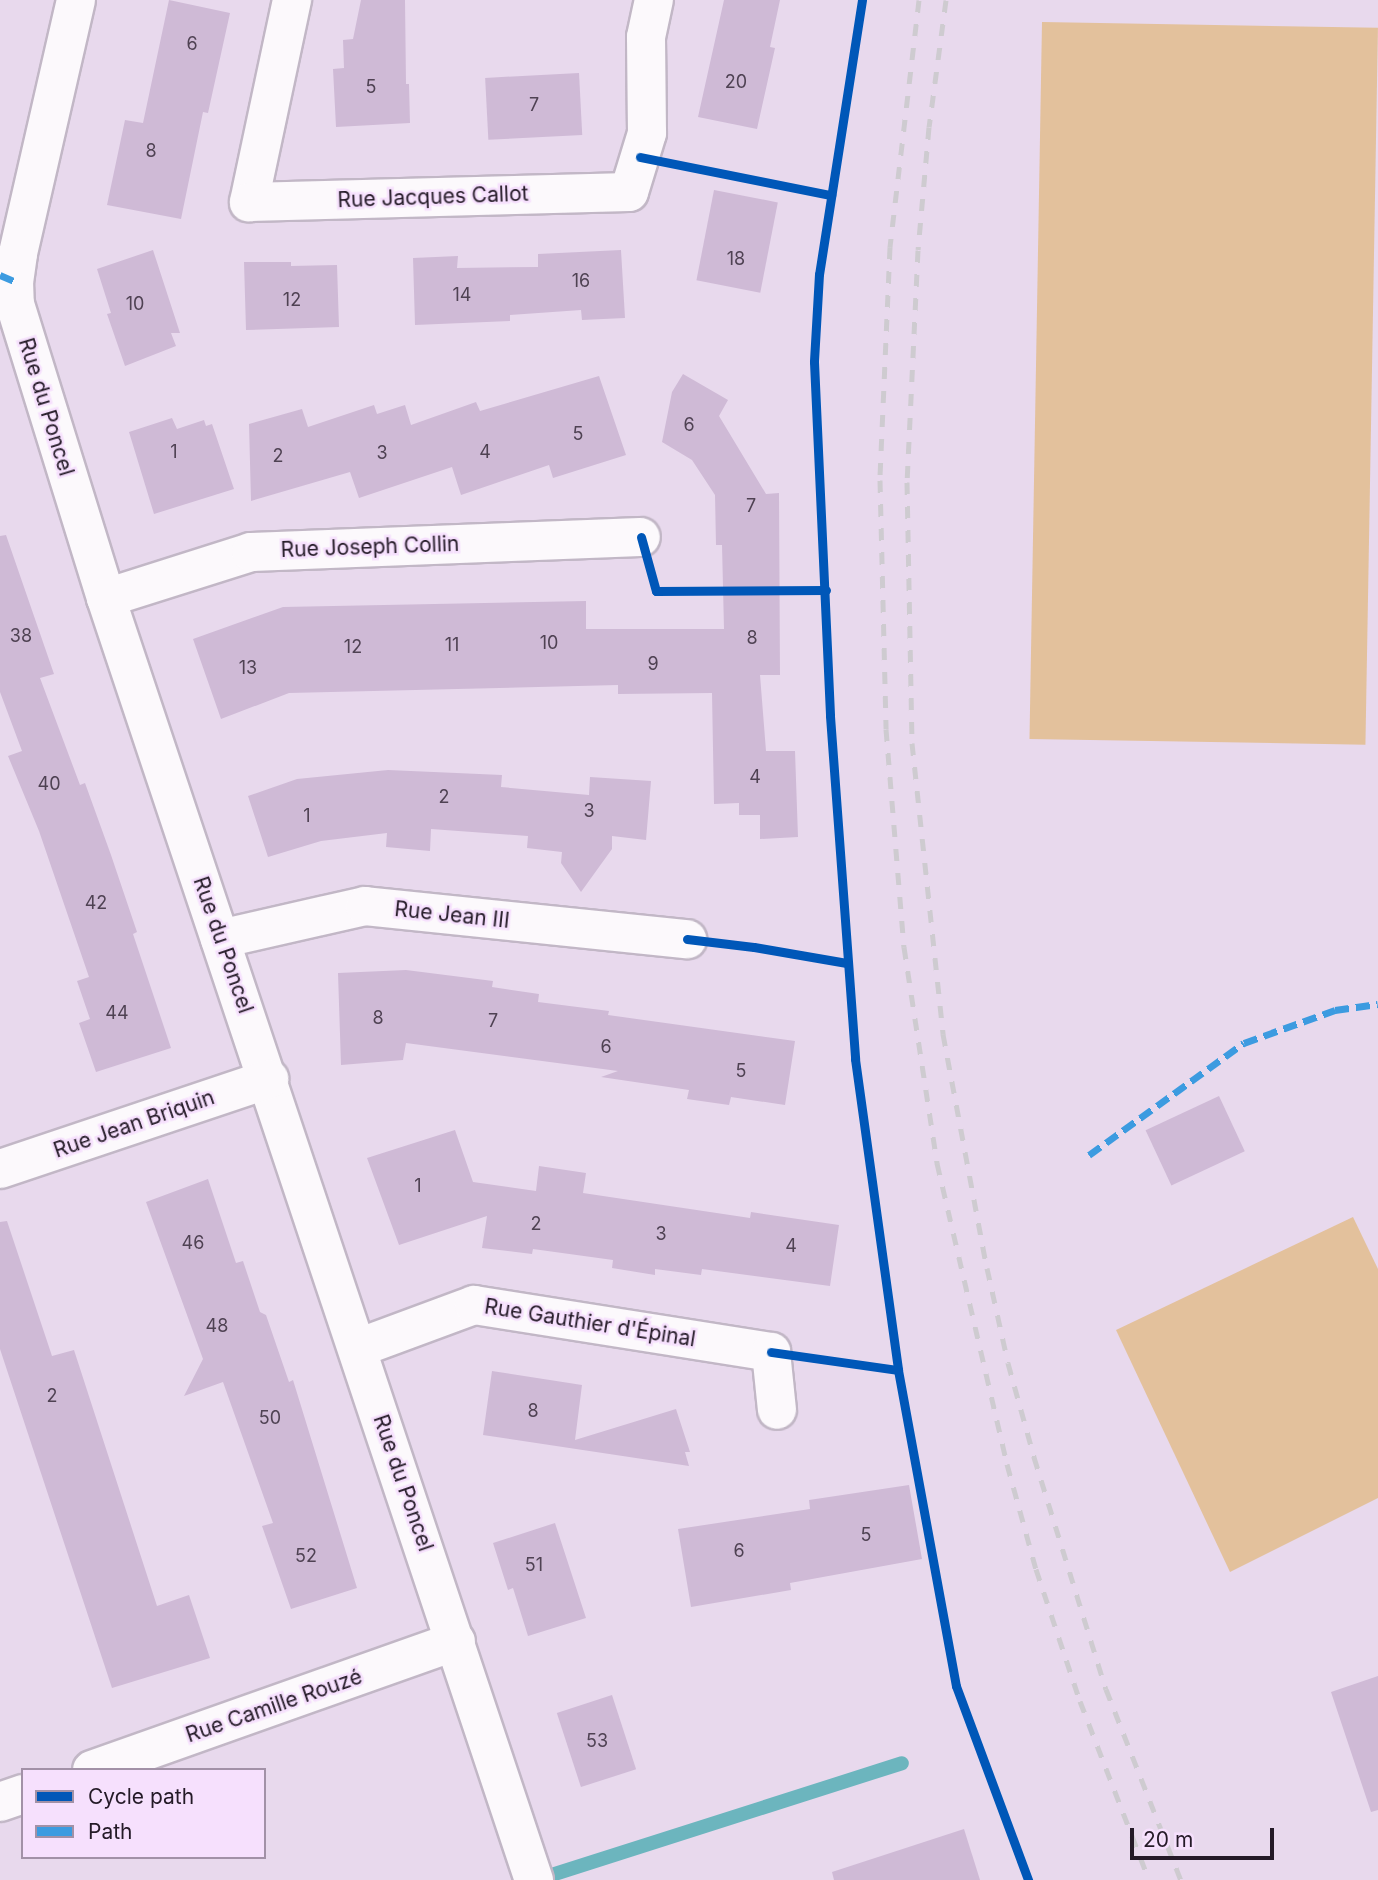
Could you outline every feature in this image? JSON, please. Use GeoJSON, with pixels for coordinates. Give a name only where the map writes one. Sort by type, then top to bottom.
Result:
{"type":"FeatureCollection","features":[{"type":"Feature","properties":{"kind":"street","name":"Rue du Poncel"},"geometry":{"type":"LineString","coordinates":[[76,0],[7,278],[106,598],[269,1079],[534,1880]]}},
{"type":"Feature","properties":{"kind":"street","name":"Rue Jacques Callot"},"geometry":{"type":"LineString","coordinates":[[292,0],[249,202],[629,192],[647,134],[646,37],[654,0]]}},
{"type":"Feature","properties":{"kind":"street","name":"Rue Joseph Collin"},"geometry":{"type":"LineString","coordinates":[[106,598],[251,552],[641,537]]}},
{"type":"Feature","properties":{"kind":"street","name":"Rue Jean III"},"geometry":{"type":"LineString","coordinates":[[220,939],[365,906],[687,939]]}},
{"type":"Feature","properties":{"kind":"street","name":"Rue Jean Briquin"},"geometry":{"type":"LineString","coordinates":[[0,1169],[269,1079]]}},
{"type":"Feature","properties":{"kind":"street","name":"Rue Gauthier d'Épinal"},"geometry":{"type":"LineString","coordinates":[[358,1348],[474,1305],[771,1352],[777,1410]]}},
{"type":"Feature","properties":{"kind":"street","name":"Rue Camille Rouzé"},"geometry":{"type":"LineString","coordinates":[[98,1768],[456,1641]]}},
{"type":"Feature","properties":{"kind":"street"},"geometry":{"type":"LineString","coordinates":[[0,1802],[21,1795]]}},
{"type":"Feature","properties":{"kind":"shaded area"},"geometry":{"type":"Polygon","coordinates":[[[1042,22],[1378,28],[1365,745],[1029,739],[1042,22]]]}},
{"type":"Feature","properties":{"kind":"shaded area"},"geometry":{"type":"Polygon","coordinates":[[[1353,1217],[1378,1269],[1378,1498],[1230,1572],[1116,1330],[1353,1217]]]}},
{"type":"Feature","properties":{"kind":"building"},"geometry":{"type":"Polygon","coordinates":[[[169,0],[230,13],[208,113],[203,112],[181,219],[107,205],[125,120],[143,123],[169,0]]]}},
{"type":"Feature","properties":{"kind":"building"},"geometry":{"type":"Polygon","coordinates":[[[361,0],[405,0],[406,84],[409,84],[410,123],[336,127],[333,69],[344,68],[343,40],[353,39],[361,0]]]}},
{"type":"Feature","properties":{"kind":"building"},"geometry":{"type":"Polygon","coordinates":[[[724,0],[780,0],[770,47],[775,48],[757,129],[698,117],[724,0]]]}},
{"type":"Feature","properties":{"kind":"building"},"geometry":{"type":"Polygon","coordinates":[[[579,73],[582,135],[488,140],[485,78],[579,73]]]}},
{"type":"Feature","properties":{"kind":"building"},"geometry":{"type":"Polygon","coordinates":[[[714,190],[778,202],[760,293],[696,280],[714,190]]]}},
{"type":"Feature","properties":{"kind":"building"},"geometry":{"type":"Polygon","coordinates":[[[153,250],[180,333],[171,333],[176,346],[125,366],[107,314],[111,313],[97,269],[153,250]]]}},
{"type":"Feature","properties":{"kind":"building"},"geometry":{"type":"Polygon","coordinates":[[[621,250],[625,318],[582,320],[581,310],[510,315],[510,321],[415,325],[413,258],[458,256],[457,268],[538,267],[538,254],[621,250]]]}},
{"type":"Feature","properties":{"kind":"building"},"geometry":{"type":"Polygon","coordinates":[[[244,262],[291,262],[291,266],[337,265],[339,327],[246,330],[244,262]]]}},
{"type":"Feature","properties":{"kind":"building"},"geometry":{"type":"Polygon","coordinates":[[[683,374],[728,400],[719,416],[766,494],[779,493],[780,675],[760,675],[766,751],[795,751],[798,837],[760,839],[760,815],[739,815],[739,803],[714,804],[712,693],[618,694],[618,685],[289,693],[221,719],[193,639],[283,607],[586,601],[586,629],[724,629],[722,545],[716,545],[715,495],[692,460],[662,442],[672,392],[683,374]]]}},
{"type":"Feature","properties":{"kind":"building"},"geometry":{"type":"Polygon","coordinates":[[[599,376],[626,455],[553,478],[549,465],[461,495],[452,467],[359,498],[350,472],[251,501],[249,424],[302,409],[308,427],[374,405],[377,414],[405,405],[411,425],[476,402],[480,411],[599,376]]]}},
{"type":"Feature","properties":{"kind":"building"},"geometry":{"type":"Polygon","coordinates":[[[172,418],[177,429],[204,420],[206,426],[212,424],[234,489],[154,514],[129,432],[172,418]]]}},
{"type":"Feature","properties":{"kind":"building"},"geometry":{"type":"Polygon","coordinates":[[[6,535],[54,674],[40,678],[80,785],[85,783],[111,855],[137,932],[133,934],[171,1048],[96,1072],[79,1023],[90,1019],[77,981],[89,977],[39,831],[8,756],[22,751],[0,692],[0,536],[6,535]]]}},
{"type":"Feature","properties":{"kind":"building"},"geometry":{"type":"Polygon","coordinates":[[[388,770],[502,775],[501,787],[589,795],[590,777],[651,781],[646,840],[612,836],[612,849],[581,892],[561,863],[562,852],[527,848],[528,836],[431,829],[430,851],[386,847],[387,833],[321,841],[268,857],[248,796],[297,779],[388,770]]]}},
{"type":"Feature","properties":{"kind":"building"},"geometry":{"type":"Polygon","coordinates":[[[406,970],[493,981],[492,987],[539,994],[538,1002],[609,1011],[608,1015],[795,1041],[785,1105],[731,1097],[729,1105],[687,1099],[689,1090],[601,1077],[618,1071],[406,1043],[403,1060],[341,1065],[338,973],[406,970]]]}},
{"type":"Feature","properties":{"kind":"building"},"geometry":{"type":"Polygon","coordinates":[[[1219,1096],[1245,1151],[1171,1186],[1146,1130],[1219,1096]]]}},
{"type":"Feature","properties":{"kind":"building"},"geometry":{"type":"Polygon","coordinates":[[[455,1130],[473,1182],[536,1191],[539,1166],[586,1173],[583,1193],[750,1218],[751,1212],[839,1225],[830,1286],[702,1269],[701,1275],[655,1269],[655,1275],[612,1268],[613,1260],[533,1249],[532,1254],[482,1248],[487,1216],[399,1245],[367,1158],[455,1130]]]}},
{"type":"Feature","properties":{"kind":"building"},"geometry":{"type":"Polygon","coordinates":[[[208,1179],[236,1263],[243,1261],[260,1312],[266,1315],[289,1382],[293,1380],[357,1588],[291,1609],[262,1526],[273,1523],[223,1382],[184,1396],[203,1359],[146,1202],[208,1179]]]}},
{"type":"Feature","properties":{"kind":"building"},"geometry":{"type":"Polygon","coordinates":[[[7,1221],[52,1356],[74,1350],[157,1606],[189,1595],[210,1658],[112,1688],[0,1349],[0,1222],[7,1221]]]}},
{"type":"Feature","properties":{"kind":"building"},"geometry":{"type":"Polygon","coordinates":[[[492,1371],[582,1385],[575,1440],[676,1409],[690,1452],[685,1452],[689,1466],[483,1435],[492,1371]]]}},
{"type":"Feature","properties":{"kind":"building"},"geometry":{"type":"Polygon","coordinates":[[[909,1485],[922,1559],[790,1583],[791,1590],[691,1607],[678,1529],[810,1509],[809,1500],[909,1485]]]}},
{"type":"Feature","properties":{"kind":"building"},"geometry":{"type":"Polygon","coordinates":[[[555,1523],[586,1618],[528,1636],[513,1588],[508,1590],[493,1543],[555,1523]]]}},
{"type":"Feature","properties":{"kind":"building"},"geometry":{"type":"Polygon","coordinates":[[[1378,1676],[1378,1810],[1371,1812],[1331,1692],[1378,1676]]]}},
{"type":"Feature","properties":{"kind":"building"},"geometry":{"type":"Polygon","coordinates":[[[612,1695],[636,1769],[581,1787],[557,1713],[612,1695]]]}},
{"type":"Feature","properties":{"kind":"building"},"geometry":{"type":"Polygon","coordinates":[[[964,1829],[980,1880],[834,1880],[832,1872],[964,1829]]]}},
{"type":"Feature","properties":{"kind":"waterway"},"geometry":{"type":"LineString","coordinates":[[536,1880],[902,1763]]}},
{"type":"Feature","properties":{"kind":"railway"},"geometry":{"type":"LineString","coordinates":[[919,0],[890,247],[880,480],[886,729],[904,947],[937,1163],[1007,1464],[1036,1569],[1080,1701],[1149,1880]]}},
{"type":"Feature","properties":{"kind":"railway"},"geometry":{"type":"LineString","coordinates":[[946,0],[929,127],[918,250],[907,482],[912,743],[943,1034],[987,1268],[1008,1363],[1034,1457],[1106,1689],[1181,1880]]}},
{"type":"Feature","properties":{"kind":"marked path"},"geometry":{"type":"LineString","coordinates":[[0,275],[14,281]]}},
{"type":"Feature","properties":{"kind":"marked path"},"geometry":{"type":"LineString","coordinates":[[1089,1155],[1244,1043],[1335,1010],[1378,1004]]}},
{"type":"Feature","properties":{"kind":"cycle path"},"geometry":{"type":"LineString","coordinates":[[862,0],[819,274],[814,362],[830,716],[855,1059],[898,1370],[956,1686],[1028,1880]]}},
{"type":"Feature","properties":{"kind":"cycle path"},"geometry":{"type":"LineString","coordinates":[[640,157],[831,195]]}},
{"type":"Feature","properties":{"kind":"cycle path"},"geometry":{"type":"LineString","coordinates":[[641,537],[656,591],[826,590]]}},
{"type":"Feature","properties":{"kind":"cycle path"},"geometry":{"type":"LineString","coordinates":[[687,939],[847,963]]}},
{"type":"Feature","properties":{"kind":"cycle path"},"geometry":{"type":"LineString","coordinates":[[771,1352],[898,1370]]}}]}
